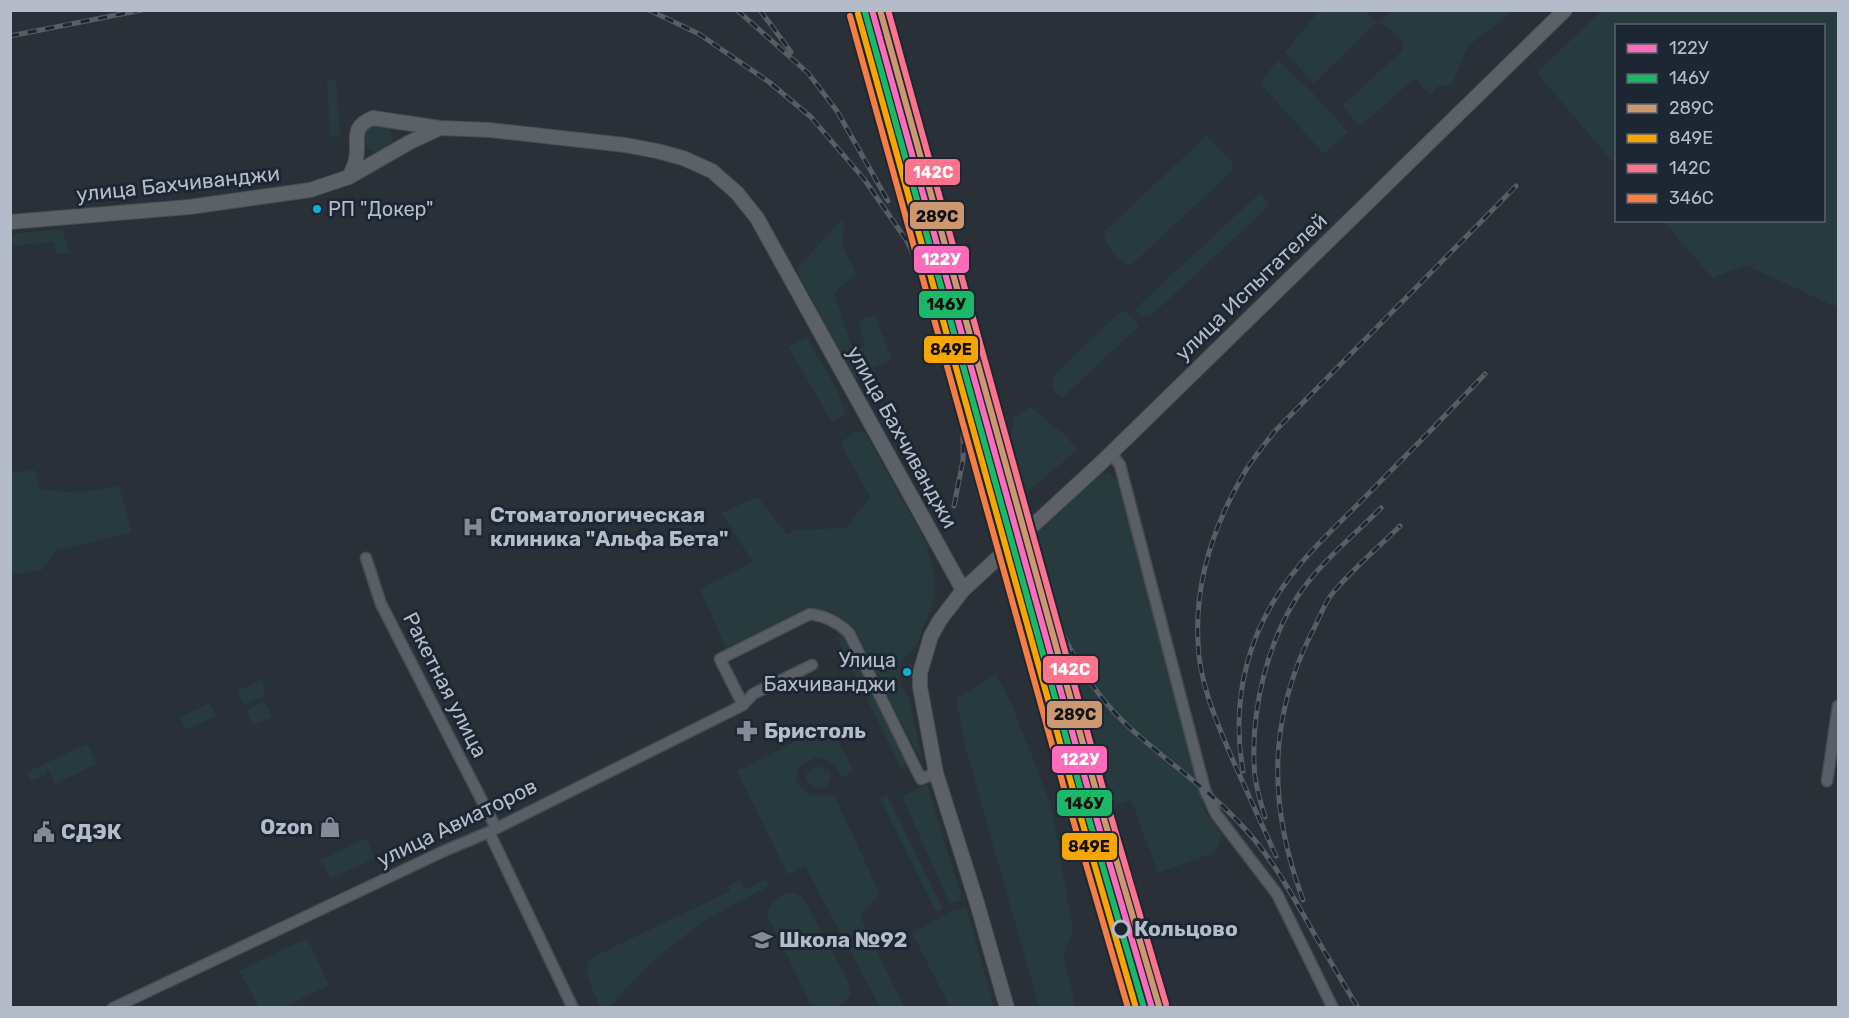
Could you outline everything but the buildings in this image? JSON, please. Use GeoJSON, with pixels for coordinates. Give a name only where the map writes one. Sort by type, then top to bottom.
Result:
{"type":"FeatureCollection","features":[{"type":"Feature","properties":{"kind":"main road","name":"улица Испытателей"},"geometry":{"type":"LineString","coordinates":[[963,590],[1112,453],[1565,10]]}},
{"type":"Feature","properties":{"kind":"main road","name":"улица Бахчиванджи"},"geometry":{"type":"LineString","coordinates":[[348,177],[354,167],[357,132],[366,121],[373,118],[440,128],[490,130],[624,144],[683,158],[712,171],[737,193],[757,218],[963,590]]}},
{"type":"Feature","properties":{"kind":"main road"},"geometry":{"type":"LineString","coordinates":[[389,121],[394,126],[398,139],[391,153]]}},
{"type":"Feature","properties":{"kind":"main road","name":"улица Бахчиванджи"},"geometry":{"type":"LineString","coordinates":[[10,222],[189,207],[310,190],[348,177],[376,160],[440,128]]}},
{"type":"Feature","properties":{"kind":"main road"},"geometry":{"type":"LineString","coordinates":[[357,151],[370,160],[376,160]]}},
{"type":"Feature","properties":{"kind":"main road"},"geometry":{"type":"LineString","coordinates":[[963,590],[931,636],[920,673],[920,687],[936,773],[1007,1008]]}},
{"type":"Feature","properties":{"kind":"street"},"geometry":{"type":"LineString","coordinates":[[1112,453],[1120,465],[1205,790],[1216,813],[1277,894],[1333,1008]]}},
{"type":"Feature","properties":{"kind":"street","name":"Ракетная улица"},"geometry":{"type":"LineString","coordinates":[[366,558],[381,604],[493,830],[573,1008]]}},
{"type":"Feature","properties":{"kind":"street"},"geometry":{"type":"LineString","coordinates":[[743,705],[720,659],[810,614],[822,616],[841,625],[849,633],[921,780],[936,773]]}},
{"type":"Feature","properties":{"kind":"street","name":"улица Авиаторов"},"geometry":{"type":"LineString","coordinates":[[113,1008],[493,830],[743,705],[753,694],[812,665]]}},
{"type":"Feature","properties":{"kind":"street"},"geometry":{"type":"LineString","coordinates":[[1827,781],[1839,706]]}},
{"type":"Feature","properties":{"kind":"green space"},"geometry":{"type":"Polygon","coordinates":[[[1319,11],[1366,11],[1377,22],[1314,83],[1285,52],[1319,11]]]}},
{"type":"Feature","properties":{"kind":"green space"},"geometry":{"type":"Polygon","coordinates":[[[1393,11],[1513,11],[1468,46],[1452,84],[1436,87],[1431,96],[1415,78],[1360,126],[1342,106],[1402,51],[1404,44],[1391,30],[1377,22],[1393,11]]]}},
{"type":"Feature","properties":{"kind":"green space"},"geometry":{"type":"Polygon","coordinates":[[[1601,11],[1838,11],[1838,308],[1746,265],[1712,278],[1664,222],[1825,222],[1825,24],[1615,24],[1615,165],[1537,73],[1601,11]]]}},
{"type":"Feature","properties":{"kind":"green space"},"geometry":{"type":"Polygon","coordinates":[[[1278,60],[1309,89],[1348,132],[1324,154],[1260,83],[1278,60]]]}},
{"type":"Feature","properties":{"kind":"green space"},"geometry":{"type":"Polygon","coordinates":[[[336,78],[340,136],[330,136],[327,81],[336,78]]]}},
{"type":"Feature","properties":{"kind":"green space"},"geometry":{"type":"Polygon","coordinates":[[[378,124],[388,128],[392,138],[388,148],[378,152],[368,148],[364,138],[368,128],[378,124]]]}},
{"type":"Feature","properties":{"kind":"green space"},"geometry":{"type":"Polygon","coordinates":[[[1206,136],[1233,162],[1232,171],[1130,266],[1125,263],[1109,247],[1104,232],[1206,136]]]}},
{"type":"Feature","properties":{"kind":"green space"},"geometry":{"type":"Polygon","coordinates":[[[1260,193],[1270,205],[1155,312],[1149,317],[1142,316],[1134,310],[1260,193]]]}},
{"type":"Feature","properties":{"kind":"green space"},"geometry":{"type":"Polygon","coordinates":[[[844,218],[843,246],[856,274],[834,293],[853,350],[865,347],[859,320],[875,315],[892,360],[868,369],[855,379],[796,269],[844,218]]]}},
{"type":"Feature","properties":{"kind":"green space"},"geometry":{"type":"Polygon","coordinates":[[[62,229],[70,253],[56,254],[53,242],[11,246],[11,234],[62,229]]]}},
{"type":"Feature","properties":{"kind":"green space"},"geometry":{"type":"Polygon","coordinates":[[[1120,312],[1126,312],[1139,326],[1062,398],[1052,388],[1053,376],[1120,312]]]}},
{"type":"Feature","properties":{"kind":"green space"},"geometry":{"type":"Polygon","coordinates":[[[807,337],[834,384],[846,413],[832,422],[788,347],[807,337]]]}},
{"type":"Feature","properties":{"kind":"green space"},"geometry":{"type":"Polygon","coordinates":[[[1031,407],[1067,437],[1077,450],[1021,498],[1004,443],[1012,432],[1014,417],[1031,407]]]}},
{"type":"Feature","properties":{"kind":"green space"},"geometry":{"type":"Polygon","coordinates":[[[853,431],[865,433],[926,542],[934,573],[935,598],[916,646],[902,661],[899,683],[909,699],[923,764],[853,626],[834,612],[810,607],[726,648],[700,589],[753,562],[721,513],[758,497],[787,535],[794,530],[846,528],[870,497],[841,444],[853,431]]]}},
{"type":"Feature","properties":{"kind":"green space"},"geometry":{"type":"Polygon","coordinates":[[[35,470],[40,489],[80,493],[119,486],[132,533],[56,550],[42,570],[11,575],[11,473],[35,470]]]}},
{"type":"Feature","properties":{"kind":"green space"},"geometry":{"type":"Polygon","coordinates":[[[1108,472],[1118,481],[1205,812],[1223,835],[1214,853],[1158,873],[1131,800],[1114,806],[1036,535],[1095,477],[1108,472]]]}},
{"type":"Feature","properties":{"kind":"green space"},"geometry":{"type":"Polygon","coordinates":[[[848,634],[911,763],[901,768],[837,638],[848,634]]]}},
{"type":"Feature","properties":{"kind":"green space"},"geometry":{"type":"Polygon","coordinates":[[[996,674],[1012,705],[1051,805],[1073,931],[1063,956],[1076,1007],[1039,1007],[966,749],[956,699],[996,674]]]}},
{"type":"Feature","properties":{"kind":"green space"},"geometry":{"type":"Polygon","coordinates":[[[261,680],[265,688],[262,697],[244,705],[237,691],[261,680]]]}},
{"type":"Feature","properties":{"kind":"green space"},"geometry":{"type":"Polygon","coordinates":[[[265,701],[272,717],[253,726],[246,710],[265,701]]]}},
{"type":"Feature","properties":{"kind":"green space"},"geometry":{"type":"Polygon","coordinates":[[[210,703],[216,716],[186,730],[180,717],[210,703]]]}},
{"type":"Feature","properties":{"kind":"green space"},"geometry":{"type":"Polygon","coordinates":[[[829,724],[854,771],[841,778],[835,764],[817,757],[799,766],[796,782],[811,796],[834,795],[880,894],[860,916],[904,1007],[880,1007],[805,866],[788,875],[737,771],[829,724]]]}},
{"type":"Feature","properties":{"kind":"green space"},"geometry":{"type":"Polygon","coordinates":[[[87,744],[97,764],[55,784],[48,769],[45,771],[47,774],[31,781],[27,772],[87,744]]]}},
{"type":"Feature","properties":{"kind":"green space"},"geometry":{"type":"Polygon","coordinates":[[[818,766],[829,771],[831,778],[826,787],[814,788],[806,779],[807,772],[818,766]]]}},
{"type":"Feature","properties":{"kind":"green space"},"geometry":{"type":"Polygon","coordinates":[[[927,784],[962,899],[950,904],[902,797],[927,784]]]}},
{"type":"Feature","properties":{"kind":"green space"},"geometry":{"type":"Polygon","coordinates":[[[887,795],[943,909],[936,912],[880,798],[887,795]]]}},
{"type":"Feature","properties":{"kind":"green space"},"geometry":{"type":"Polygon","coordinates":[[[366,838],[375,858],[331,879],[321,860],[366,838]]]}},
{"type":"Feature","properties":{"kind":"green space"},"geometry":{"type":"Polygon","coordinates":[[[766,879],[769,886],[705,920],[655,959],[609,1007],[600,1007],[587,976],[589,959],[730,891],[728,886],[740,880],[745,889],[766,879]]]}},
{"type":"Feature","properties":{"kind":"green space"},"geometry":{"type":"Polygon","coordinates":[[[787,893],[795,893],[804,899],[848,981],[851,994],[839,1006],[829,1009],[811,1004],[767,915],[774,901],[787,893]]]}},
{"type":"Feature","properties":{"kind":"green space"},"geometry":{"type":"Polygon","coordinates":[[[966,907],[994,1007],[950,1007],[912,933],[950,912],[966,907]]]}},
{"type":"Feature","properties":{"kind":"green space"},"geometry":{"type":"Polygon","coordinates":[[[307,938],[329,985],[284,1007],[259,1007],[239,971],[307,938]]]}},
{"type":"Feature","properties":{"kind":"railway"},"geometry":{"type":"LineString","coordinates":[[10,36],[142,10]]}},
{"type":"Feature","properties":{"kind":"railway"},"geometry":{"type":"LineString","coordinates":[[649,10],[699,34],[769,82],[811,117],[864,179],[907,241],[922,273],[950,346],[969,413]]}},
{"type":"Feature","properties":{"kind":"railway"},"geometry":{"type":"LineString","coordinates":[[737,10],[808,73],[837,111],[888,201]]}},
{"type":"Feature","properties":{"kind":"railway"},"geometry":{"type":"LineString","coordinates":[[760,10],[791,52]]}},
{"type":"Feature","properties":{"kind":"railway"},"geometry":{"type":"LineString","coordinates":[[1276,856],[1231,756],[1209,700],[1201,672],[1198,642],[1200,599],[1208,556],[1222,516],[1245,471],[1274,432],[1516,186]]}},
{"type":"Feature","properties":{"kind":"railway"},"geometry":{"type":"LineString","coordinates":[[1243,771],[1239,716],[1247,663],[1267,613],[1281,590],[1314,549],[1485,374]]}},
{"type":"Feature","properties":{"kind":"railway"},"geometry":{"type":"LineString","coordinates":[[954,506],[963,460],[963,403]]}},
{"type":"Feature","properties":{"kind":"railway"},"geometry":{"type":"LineString","coordinates":[[1265,817],[1255,777],[1254,742],[1259,699],[1277,635],[1286,615],[1306,585],[1381,508]]}},
{"type":"Feature","properties":{"kind":"railway"},"geometry":{"type":"LineString","coordinates":[[1303,900],[1292,866],[1279,799],[1280,733],[1286,700],[1297,667],[1329,598],[1348,576],[1400,526]]}},
{"type":"Feature","properties":{"kind":"railway"},"geometry":{"type":"LineString","coordinates":[[1035,569],[1073,654],[1098,693],[1130,728],[1219,803],[1256,842],[1284,882],[1358,1008]]}},
{"type":"Feature","properties":{"kind":"transit line","name":"122У"},"geometry":{"type":"LineString","coordinates":[[872,10],[1091,800],[1152,1008]]}},
{"type":"Feature","properties":{"kind":"transit line","name":"289С"},"geometry":{"type":"LineString","coordinates":[[880,10],[1098,798],[1159,1006]]}},
{"type":"Feature","properties":{"kind":"transit line","name":"142С"},"geometry":{"type":"LineString","coordinates":[[888,10],[1105,796],[1166,1004]]}},
{"type":"Feature","properties":{"kind":"transit line","name":"146У"},"geometry":{"type":"LineString","coordinates":[[865,12],[1084,802],[1144,1008]]}},
{"type":"Feature","properties":{"kind":"transit line","name":"849Е"},"geometry":{"type":"LineString","coordinates":[[858,14],[1077,804],[1136,1008]]}},
{"type":"Feature","properties":{"kind":"transit line","name":"346С"},"geometry":{"type":"LineString","coordinates":[[850,16],[1069,806],[1128,1008]]}},
{"type":"Feature","properties":{"kind":"place","name":"РП \"Докер\""},"geometry":{"type":"Point","coordinates":[317,209]}},
{"type":"Feature","properties":{"kind":"place","name":"Стоматологическая клиника \"Альфа Бета\""},"geometry":{"type":"Point","coordinates":[473,527]}},
{"type":"Feature","properties":{"kind":"place","name":"Улица Бахчиванджи"},"geometry":{"type":"Point","coordinates":[907,672]}},
{"type":"Feature","properties":{"kind":"place","name":"Бристоль"},"geometry":{"type":"Point","coordinates":[747,731]}},
{"type":"Feature","properties":{"kind":"place","name":"Ozon"},"geometry":{"type":"Point","coordinates":[330,827]}},
{"type":"Feature","properties":{"kind":"place","name":"СДЭК"},"geometry":{"type":"Point","coordinates":[44,832]}},
{"type":"Feature","properties":{"kind":"place","name":"Кольцово"},"geometry":{"type":"Point","coordinates":[1121,929]}},
{"type":"Feature","properties":{"kind":"place","name":"Школа №92"},"geometry":{"type":"Point","coordinates":[762,940]}}]}
